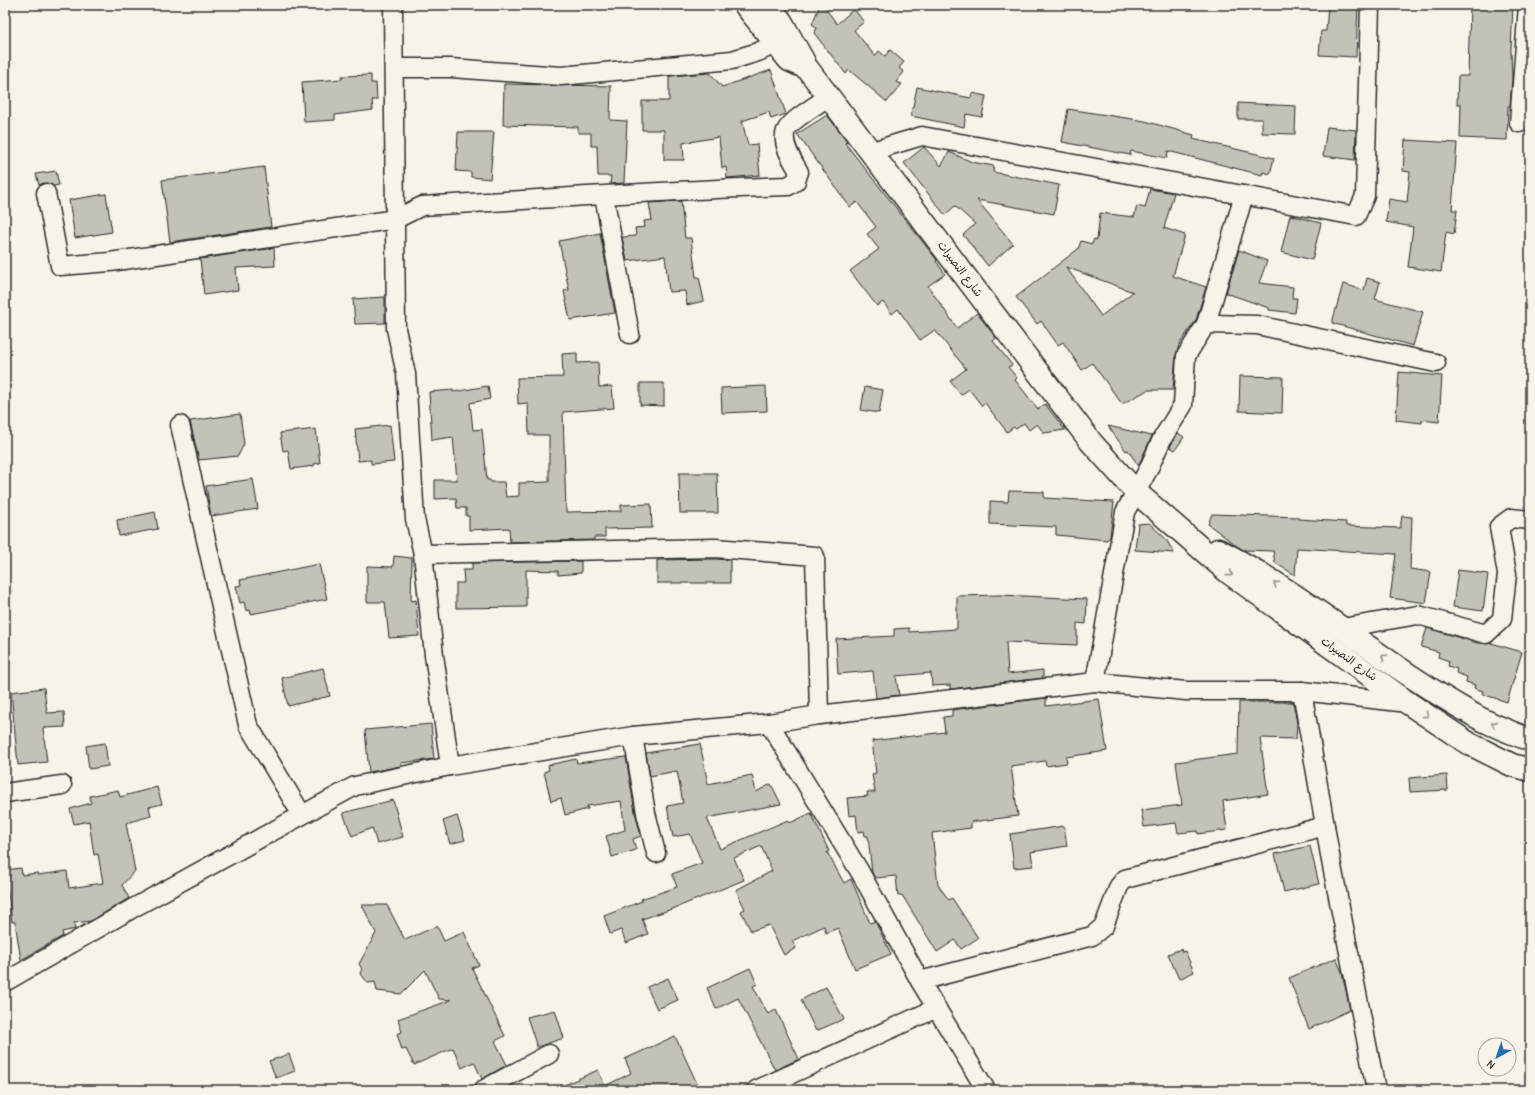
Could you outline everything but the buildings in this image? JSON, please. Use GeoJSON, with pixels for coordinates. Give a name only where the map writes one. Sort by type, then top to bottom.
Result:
{"type":"FeatureCollection","features":[{"type":"Feature","properties":{"kind":"main road"},"geometry":{"type":"LineString","coordinates":[[745,5],[780,23]]}},
{"type":"Feature","properties":{"kind":"main road","name":"شارع النصيرات"},"geometry":{"type":"LineString","coordinates":[[780,23],[807,68],[872,151],[1091,442],[1136,492],[1228,572],[1408,703],[1468,743],[1512,765],[1530,770]]}},
{"type":"Feature","properties":{"kind":"main road","name":"شارع النصيرات"},"geometry":{"type":"LineString","coordinates":[[1179,530],[1229,556],[1312,607],[1423,685],[1473,715],[1530,740]]}},
{"type":"Feature","properties":{"kind":"street"},"geometry":{"type":"LineString","coordinates":[[393,5],[395,68],[396,329],[406,374],[415,519],[423,554],[434,655],[450,766]]}},
{"type":"Feature","properties":{"kind":"street"},"geometry":{"type":"LineString","coordinates":[[872,151],[922,136],[1356,216],[1365,196],[1370,5]]}},
{"type":"Feature","properties":{"kind":"street"},"geometry":{"type":"LineString","coordinates":[[1519,123],[1528,5]]}},
{"type":"Feature","properties":{"kind":"street"},"geometry":{"type":"LineString","coordinates":[[395,68],[451,68],[561,76],[732,60],[746,57],[780,23]]}},
{"type":"Feature","properties":{"kind":"street"},"geometry":{"type":"LineString","coordinates":[[46,194],[60,266],[110,262],[396,219],[422,206],[604,196],[672,190],[788,186],[796,181],[799,172],[786,148],[784,135],[788,126],[829,96]]}},
{"type":"Feature","properties":{"kind":"street"},"geometry":{"type":"LineString","coordinates":[[1095,682],[1125,512],[1148,470],[1162,439],[1183,405],[1186,356],[1206,324],[1244,195]]}},
{"type":"Feature","properties":{"kind":"street"},"geometry":{"type":"LineString","coordinates":[[604,196],[630,334]]}},
{"type":"Feature","properties":{"kind":"street"},"geometry":{"type":"LineString","coordinates":[[1206,324],[1257,325],[1436,363]]}},
{"type":"Feature","properties":{"kind":"street"},"geometry":{"type":"LineString","coordinates":[[180,425],[248,725],[302,815]]}},
{"type":"Feature","properties":{"kind":"street"},"geometry":{"type":"LineString","coordinates":[[1342,628],[1418,615],[1486,634],[1502,619],[1507,574],[1499,527],[1511,518],[1530,520]]}},
{"type":"Feature","properties":{"kind":"street"},"geometry":{"type":"LineString","coordinates":[[423,554],[715,548],[816,556],[819,715]]}},
{"type":"Feature","properties":{"kind":"street"},"geometry":{"type":"LineString","coordinates":[[5,982],[135,907],[355,786],[450,766],[633,736],[769,723],[819,715],[1095,682],[1186,692],[1302,691],[1408,703]]}},
{"type":"Feature","properties":{"kind":"street"},"geometry":{"type":"LineString","coordinates":[[1302,691],[1325,826],[1376,1090]]}},
{"type":"Feature","properties":{"kind":"street"},"geometry":{"type":"LineString","coordinates":[[769,723],[860,872],[920,981],[986,1090]]}},
{"type":"Feature","properties":{"kind":"street"},"geometry":{"type":"LineString","coordinates":[[633,736],[646,813],[656,853]]}},
{"type":"Feature","properties":{"kind":"street"},"geometry":{"type":"LineString","coordinates":[[5,793],[62,785]]}},
{"type":"Feature","properties":{"kind":"street"},"geometry":{"type":"LineString","coordinates":[[920,981],[1092,936],[1104,926],[1119,886],[1125,879],[1325,826]]}},
{"type":"Feature","properties":{"kind":"street"},"geometry":{"type":"LineString","coordinates":[[756,1090],[937,1008]]}},
{"type":"Feature","properties":{"kind":"street"},"geometry":{"type":"LineString","coordinates":[[483,1090],[549,1054]]}}]}
